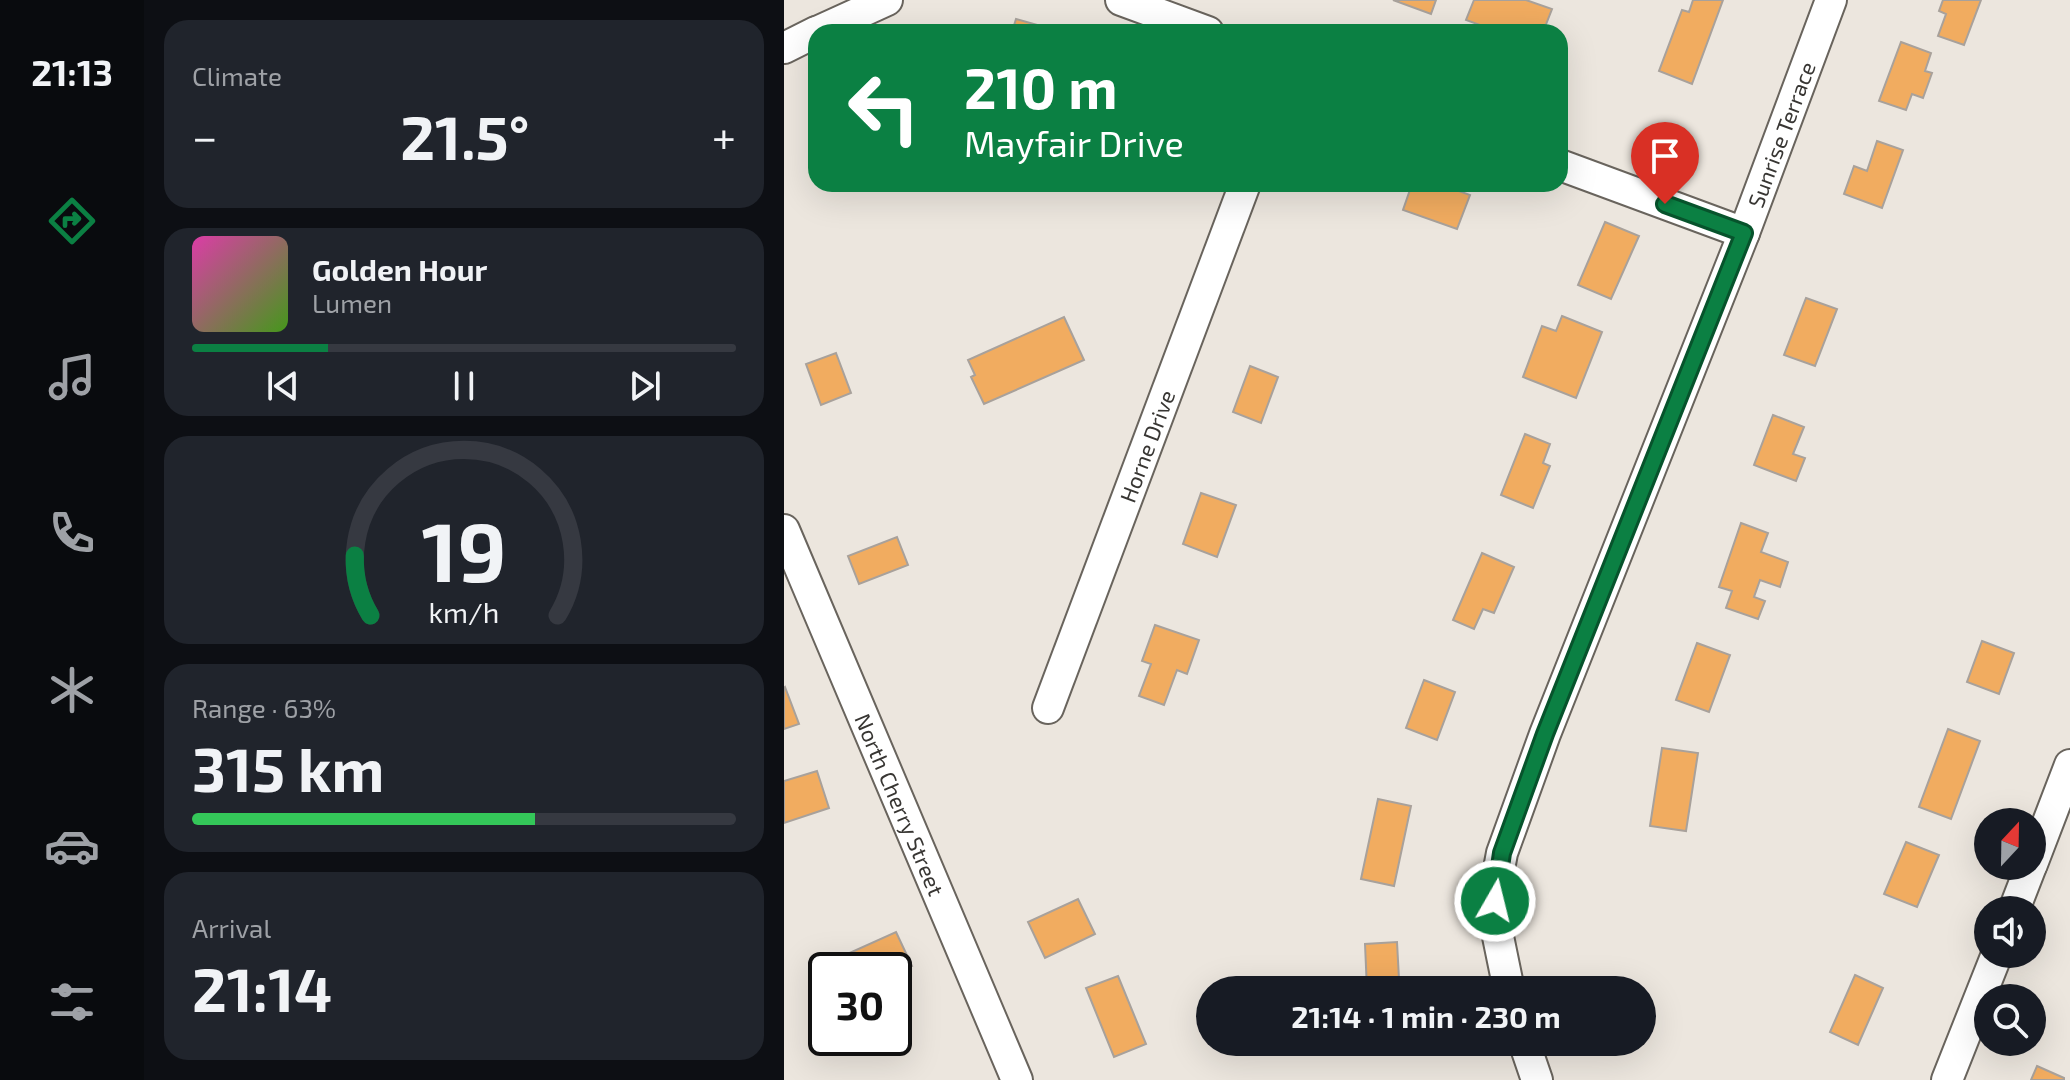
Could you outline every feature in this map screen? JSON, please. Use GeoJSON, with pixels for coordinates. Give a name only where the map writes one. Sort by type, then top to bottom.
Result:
{"type":"FeatureCollection","features":[{"type":"Feature","properties":{"kind":"street"},"geometry":{"type":"LineString","coordinates":[[1121,0],[1186,24]]}},
{"type":"Feature","properties":{"kind":"street","name":"Sunrise Terrace"},"geometry":{"type":"LineString","coordinates":[[1506,976],[1494,917],[1502,853],[1551,720],[1744,233],[1831,0]]}},
{"type":"Feature","properties":{"kind":"street"},"geometry":{"type":"LineString","coordinates":[[833,24],[881,1]]}},
{"type":"Feature","properties":{"kind":"street"},"geometry":{"type":"LineString","coordinates":[[784,48],[808,36]]}},
{"type":"Feature","properties":{"kind":"street"},"geometry":{"type":"LineString","coordinates":[[1568,168],[1744,233]]}},
{"type":"Feature","properties":{"kind":"street","name":"Horne Drive"},"geometry":{"type":"LineString","coordinates":[[1048,708],[1242,192]]}},
{"type":"Feature","properties":{"kind":"street","name":"North Cherry Street"},"geometry":{"type":"LineString","coordinates":[[784,530],[1017,1080]]}},
{"type":"Feature","properties":{"kind":"street"},"geometry":{"type":"LineString","coordinates":[[2046,828],[2070,765]]}},
{"type":"Feature","properties":{"kind":"street"},"geometry":{"type":"LineString","coordinates":[[1947,1080],[1991,968]]}},
{"type":"Feature","properties":{"kind":"street"},"geometry":{"type":"LineString","coordinates":[[1529,1056],[1537,1080]]}},
{"type":"Feature","properties":{"kind":"building"},"geometry":{"type":"Polygon","coordinates":[[[1393,0],[1436,0],[1431,14],[1393,0]]]}},
{"type":"Feature","properties":{"kind":"building"},"geometry":{"type":"Polygon","coordinates":[[[1474,0],[1526,0],[1552,9],[1546,24],[1477,24],[1466,20],[1474,0]]]}},
{"type":"Feature","properties":{"kind":"building"},"geometry":{"type":"Polygon","coordinates":[[[1693,0],[1723,0],[1692,84],[1659,71],[1682,10],[1689,12],[1693,0]]]}},
{"type":"Feature","properties":{"kind":"building"},"geometry":{"type":"Polygon","coordinates":[[[1943,0],[1981,0],[1964,45],[1938,36],[1946,14],[1939,11],[1943,0]]]}},
{"type":"Feature","properties":{"kind":"building"},"geometry":{"type":"Polygon","coordinates":[[[1016,19],[1034,24],[1014,24],[1016,19]]]}},
{"type":"Feature","properties":{"kind":"building"},"geometry":{"type":"Polygon","coordinates":[[[1901,42],[1931,53],[1925,71],[1932,73],[1923,98],[1912,94],[1906,110],[1879,101],[1901,42]]]}},
{"type":"Feature","properties":{"kind":"building"},"geometry":{"type":"Polygon","coordinates":[[[1877,141],[1903,150],[1882,208],[1844,194],[1854,166],[1867,171],[1877,141]]]}},
{"type":"Feature","properties":{"kind":"building"},"geometry":{"type":"Polygon","coordinates":[[[1409,192],[1462,192],[1470,195],[1457,229],[1403,210],[1409,192]]]}},
{"type":"Feature","properties":{"kind":"building"},"geometry":{"type":"Polygon","coordinates":[[[1605,222],[1639,236],[1611,299],[1578,285],[1605,222]]]}},
{"type":"Feature","properties":{"kind":"building"},"geometry":{"type":"Polygon","coordinates":[[[1806,298],[1837,309],[1815,366],[1784,355],[1806,298]]]}},
{"type":"Feature","properties":{"kind":"building"},"geometry":{"type":"Polygon","coordinates":[[[1562,316],[1602,332],[1576,398],[1523,377],[1542,326],[1556,331],[1562,316]]]}},
{"type":"Feature","properties":{"kind":"building"},"geometry":{"type":"Polygon","coordinates":[[[1064,317],[1084,360],[984,404],[971,377],[975,375],[968,360],[1064,317]]]}},
{"type":"Feature","properties":{"kind":"building"},"geometry":{"type":"Polygon","coordinates":[[[836,353],[851,393],[821,405],[806,364],[836,353]]]}},
{"type":"Feature","properties":{"kind":"building"},"geometry":{"type":"Polygon","coordinates":[[[1250,366],[1278,377],[1261,423],[1233,412],[1250,366]]]}},
{"type":"Feature","properties":{"kind":"building"},"geometry":{"type":"Polygon","coordinates":[[[1773,415],[1804,427],[1793,454],[1805,458],[1796,481],[1754,465],[1773,415]]]}},
{"type":"Feature","properties":{"kind":"building"},"geometry":{"type":"Polygon","coordinates":[[[1525,434],[1550,444],[1543,463],[1550,466],[1533,508],[1501,495],[1525,434]]]}},
{"type":"Feature","properties":{"kind":"building"},"geometry":{"type":"Polygon","coordinates":[[[1201,493],[1236,505],[1217,557],[1183,544],[1201,493]]]}},
{"type":"Feature","properties":{"kind":"building"},"geometry":{"type":"Polygon","coordinates":[[[1741,523],[1768,533],[1761,552],[1788,562],[1780,587],[1760,580],[1754,597],[1765,601],[1758,619],[1726,608],[1732,591],[1719,587],[1741,523]]]}},
{"type":"Feature","properties":{"kind":"building"},"geometry":{"type":"Polygon","coordinates":[[[897,537],[908,565],[859,584],[848,556],[897,537]]]}},
{"type":"Feature","properties":{"kind":"building"},"geometry":{"type":"Polygon","coordinates":[[[1482,553],[1514,567],[1494,613],[1483,609],[1474,629],[1453,620],[1482,553]]]}},
{"type":"Feature","properties":{"kind":"building"},"geometry":{"type":"Polygon","coordinates":[[[1155,625],[1199,640],[1187,674],[1177,670],[1164,705],[1139,696],[1151,664],[1142,661],[1155,625]]]}},
{"type":"Feature","properties":{"kind":"building"},"geometry":{"type":"Polygon","coordinates":[[[1982,641],[2014,653],[1999,694],[1967,682],[1982,641]]]}},
{"type":"Feature","properties":{"kind":"building"},"geometry":{"type":"Polygon","coordinates":[[[1697,643],[1730,655],[1709,712],[1676,700],[1697,643]]]}},
{"type":"Feature","properties":{"kind":"building"},"geometry":{"type":"Polygon","coordinates":[[[1424,680],[1455,692],[1437,740],[1406,728],[1424,680]]]}},
{"type":"Feature","properties":{"kind":"building"},"geometry":{"type":"Polygon","coordinates":[[[784,688],[799,724],[784,729],[784,688]]]}},
{"type":"Feature","properties":{"kind":"building"},"geometry":{"type":"Polygon","coordinates":[[[1948,729],[1980,741],[1951,819],[1919,807],[1948,729]]]}},
{"type":"Feature","properties":{"kind":"building"},"geometry":{"type":"Polygon","coordinates":[[[1662,748],[1698,753],[1686,831],[1650,826],[1662,748]]]}},
{"type":"Feature","properties":{"kind":"building"},"geometry":{"type":"Polygon","coordinates":[[[817,771],[829,808],[784,823],[784,781],[817,771]]]}},
{"type":"Feature","properties":{"kind":"building"},"geometry":{"type":"Polygon","coordinates":[[[1378,799],[1411,806],[1394,886],[1361,879],[1378,799]]]}},
{"type":"Feature","properties":{"kind":"building"},"geometry":{"type":"Polygon","coordinates":[[[1906,842],[1939,855],[1917,907],[1884,894],[1906,842]]]}},
{"type":"Feature","properties":{"kind":"building"},"geometry":{"type":"Polygon","coordinates":[[[1078,899],[1095,934],[1045,958],[1028,922],[1078,899]]]}},
{"type":"Feature","properties":{"kind":"building"},"geometry":{"type":"Polygon","coordinates":[[[896,932],[905,952],[852,952],[896,932]]]}},
{"type":"Feature","properties":{"kind":"building"},"geometry":{"type":"Polygon","coordinates":[[[1397,942],[1399,976],[1366,976],[1365,944],[1397,942]]]}},
{"type":"Feature","properties":{"kind":"building"},"geometry":{"type":"Polygon","coordinates":[[[1855,975],[1883,988],[1858,1045],[1830,1032],[1855,975]]]}},
{"type":"Feature","properties":{"kind":"building"},"geometry":{"type":"Polygon","coordinates":[[[1118,976],[1146,1044],[1114,1057],[1086,988],[1118,976]]]}},
{"type":"Feature","properties":{"kind":"building"},"geometry":{"type":"Polygon","coordinates":[[[2037,1066],[2064,1078],[2064,1080],[2031,1080],[2037,1066]]]}},
{"type":"Feature","properties":{"kind":"route"},"geometry":{"type":"LineString","coordinates":[[1495,901],[1502,853],[1545,734],[1744,233],[1665,204]]}}]}
